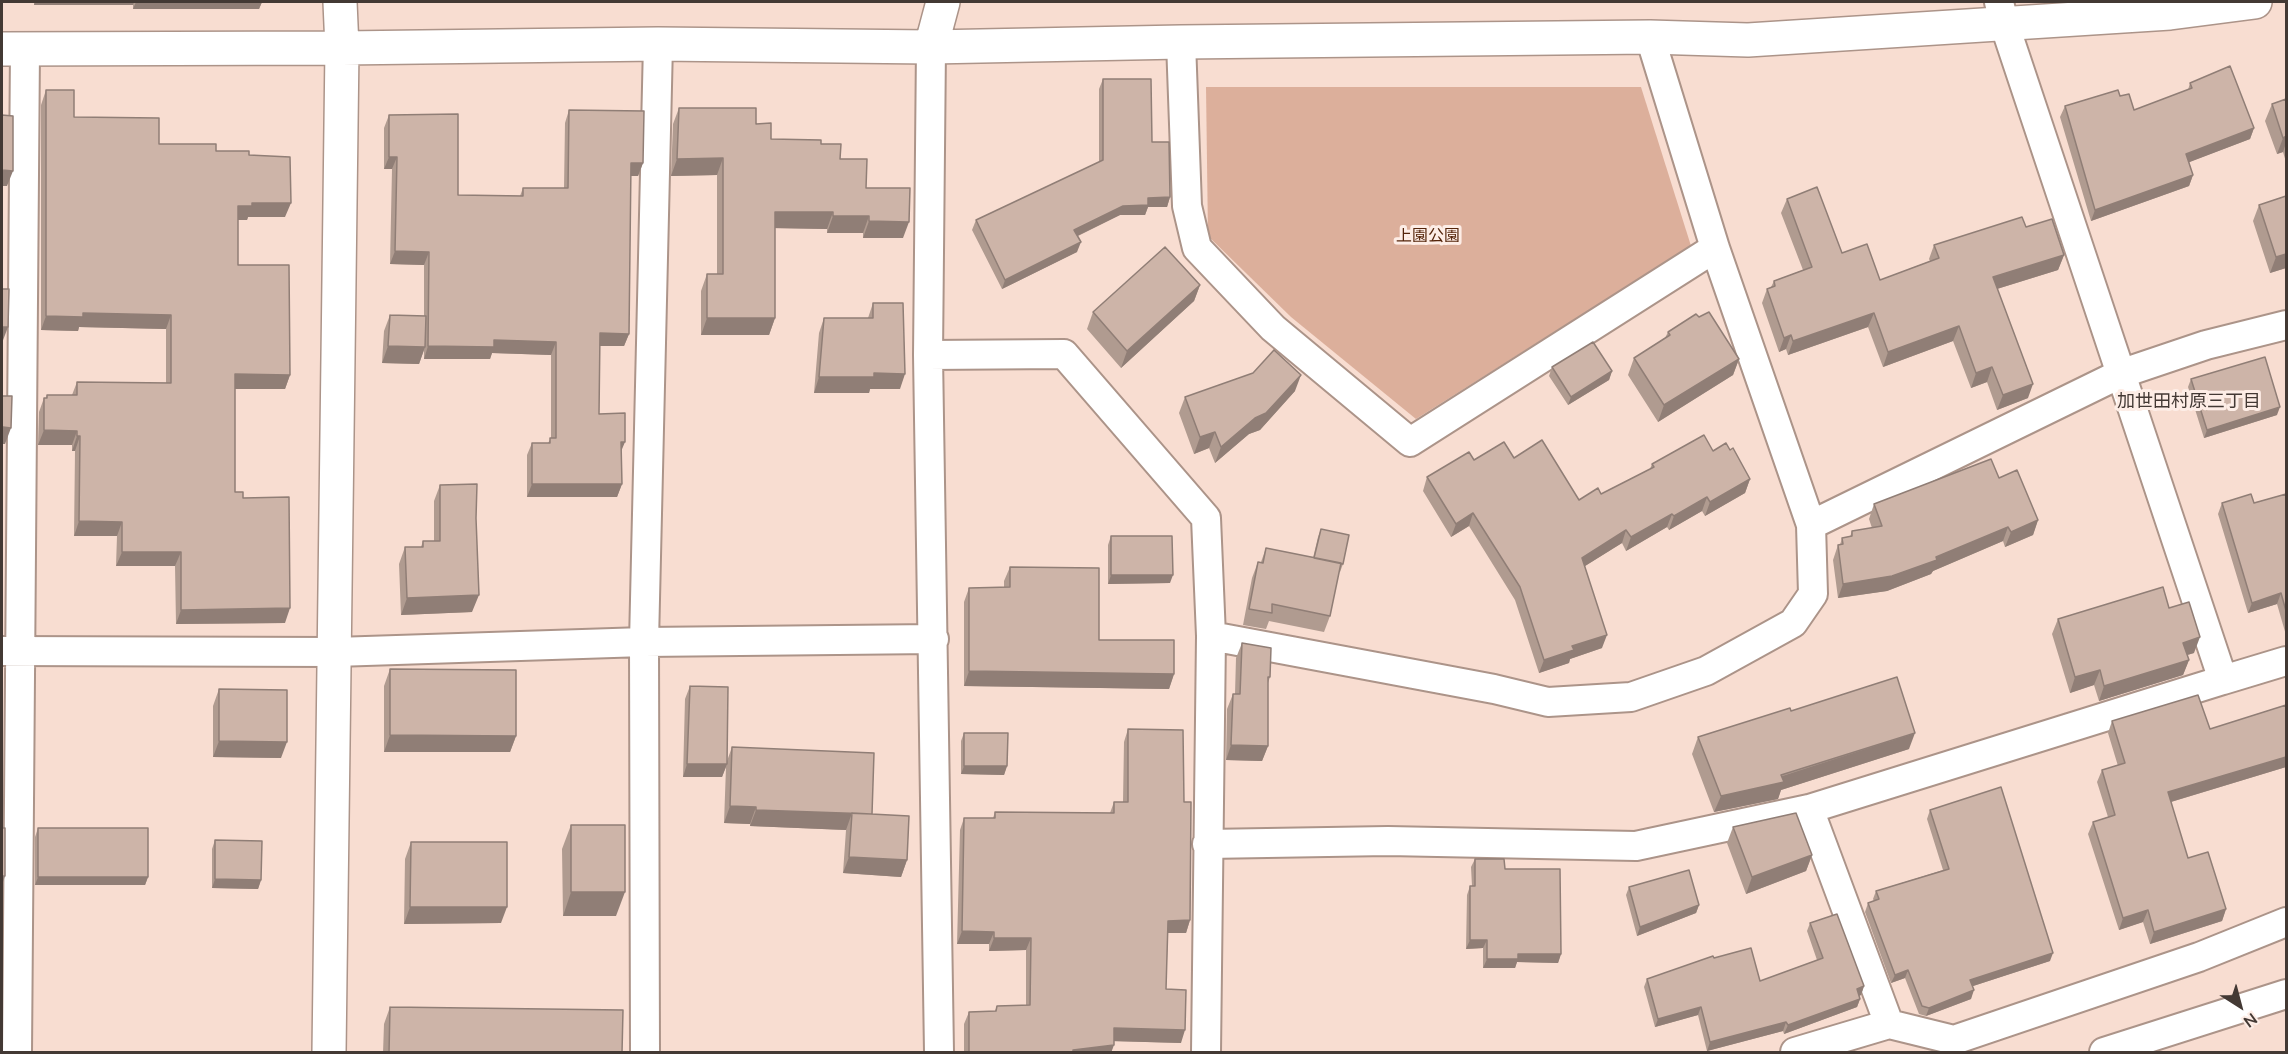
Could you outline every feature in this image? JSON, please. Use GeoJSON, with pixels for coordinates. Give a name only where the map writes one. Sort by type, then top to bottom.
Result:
{"type":"FeatureCollection","features":[{"type":"Feature","properties":{"kind":"street"},"geometry":{"type":"LineString","coordinates":[[329,1053],[342,48],[340,2]]}},
{"type":"Feature","properties":{"kind":"street"},"geometry":{"type":"LineString","coordinates":[[939,1053],[928,356],[932,47],[944,2]]}},
{"type":"Feature","properties":{"kind":"street"},"geometry":{"type":"LineString","coordinates":[[17,1053],[10,651],[13,49],[658,44],[932,47],[1650,37],[1748,40],[2002,12],[2170,13],[2255,2]]}},
{"type":"Feature","properties":{"kind":"street"},"geometry":{"type":"LineString","coordinates":[[2002,12],[2223,680]]}},
{"type":"Feature","properties":{"kind":"street"},"geometry":{"type":"LineString","coordinates":[[1211,636],[1494,688],[1548,702],[1631,697],[1706,671],[1793,623],[1813,594],[1811,525],[1715,248],[1650,37]]}},
{"type":"Feature","properties":{"kind":"street"},"geometry":{"type":"LineString","coordinates":[[1181,42],[1187,206],[1197,248],[1273,328],[1410,442],[1715,248]]}},
{"type":"Feature","properties":{"kind":"street"},"geometry":{"type":"LineString","coordinates":[[645,1053],[644,642],[658,44]]}},
{"type":"Feature","properties":{"kind":"street"},"geometry":{"type":"LineString","coordinates":[[1811,525],[2120,374],[2206,345],[2286,325]]}},
{"type":"Feature","properties":{"kind":"street"},"geometry":{"type":"LineString","coordinates":[[928,356],[1064,354],[1206,518],[1211,636],[1206,1053]]}},
{"type":"Feature","properties":{"kind":"street"},"geometry":{"type":"LineString","coordinates":[[10,651],[335,652],[644,642],[934,639]]}},
{"type":"Feature","properties":{"kind":"street"},"geometry":{"type":"LineString","coordinates":[[1207,844],[1388,841],[1636,846],[1809,809],[2286,661]]}},
{"type":"Feature","properties":{"kind":"street"},"geometry":{"type":"LineString","coordinates":[[1809,809],[1889,1024]]}},
{"type":"Feature","properties":{"kind":"street"},"geometry":{"type":"LineString","coordinates":[[1795,1053],[1889,1024],[1954,1040],[2199,957],[2286,922]]}},
{"type":"Feature","properties":{"kind":"street"},"geometry":{"type":"LineString","coordinates":[[2104,1053],[2286,994]]}},
{"type":"Feature","properties":{"kind":"green space","name":"上園公園"},"geometry":{"type":"Polygon","coordinates":[[[1206,87],[1641,87],[1691,246],[1416,419],[1291,317],[1208,236],[1206,87]]]}},
{"type":"Feature","properties":{"kind":"building"},"geometry":{"type":"Polygon","coordinates":[[[2230,66],[2254,128],[2186,154],[2193,175],[2095,210],[2065,106],[2118,90],[2120,96],[2129,94],[2134,110],[2192,88],[2190,83],[2230,66]]]}},
{"type":"Feature","properties":{"kind":"building"},"geometry":{"type":"Polygon","coordinates":[[[1103,79],[1151,79],[1152,142],[1169,142],[1170,197],[1148,198],[1148,205],[1123,206],[1074,230],[1081,242],[1005,280],[976,220],[1103,160],[1103,79]]]}},
{"type":"Feature","properties":{"kind":"building"},"geometry":{"type":"Polygon","coordinates":[[[46,90],[74,90],[74,117],[159,118],[159,144],[216,144],[216,151],[249,151],[249,155],[290,157],[291,203],[252,203],[252,206],[238,206],[238,265],[289,265],[290,375],[235,374],[235,492],[243,492],[243,498],[289,497],[290,608],[181,610],[181,552],[122,552],[122,522],[79,521],[80,436],[77,436],[77,431],[44,430],[44,398],[47,398],[47,395],[77,395],[77,382],[171,383],[171,315],[83,313],[83,317],[46,316],[46,90]]]}},
{"type":"Feature","properties":{"kind":"building"},"geometry":{"type":"Polygon","coordinates":[[[2286,99],[2286,136],[2283,138],[2272,104],[2286,99]]]}},
{"type":"Feature","properties":{"kind":"building"},"geometry":{"type":"Polygon","coordinates":[[[679,108],[756,108],[756,124],[771,123],[771,139],[821,140],[821,144],[841,144],[840,159],[867,159],[866,188],[910,188],[909,222],[869,221],[869,216],[833,216],[833,212],[775,212],[775,318],[707,318],[707,274],[723,274],[723,158],[677,159],[679,108]]]}},
{"type":"Feature","properties":{"kind":"building"},"geometry":{"type":"Polygon","coordinates":[[[569,110],[644,111],[643,163],[631,163],[629,334],[600,333],[599,414],[625,413],[625,442],[621,442],[622,484],[532,484],[532,443],[550,443],[550,438],[556,438],[556,342],[494,340],[494,347],[428,346],[429,252],[395,251],[397,157],[389,157],[389,115],[458,114],[458,195],[523,196],[523,188],[568,188],[569,110]]]}},
{"type":"Feature","properties":{"kind":"building"},"geometry":{"type":"Polygon","coordinates":[[[2,115],[13,116],[13,171],[2,170],[2,115]]]}},
{"type":"Feature","properties":{"kind":"building"},"geometry":{"type":"Polygon","coordinates":[[[1817,187],[1842,253],[1867,244],[1880,280],[1939,258],[1934,245],[2022,217],[2026,227],[2052,219],[2064,255],[1993,277],[2033,384],[2003,395],[1992,367],[1976,373],[1959,326],[1888,352],[1874,313],[1793,341],[1791,335],[1784,338],[1767,289],[1775,286],[1774,281],[1812,267],[1787,199],[1817,187]]]}},
{"type":"Feature","properties":{"kind":"building"},"geometry":{"type":"Polygon","coordinates":[[[2286,196],[2286,254],[2276,257],[2259,205],[2286,196]]]}},
{"type":"Feature","properties":{"kind":"building"},"geometry":{"type":"Polygon","coordinates":[[[1165,247],[1200,285],[1127,351],[1093,312],[1165,247]]]}},
{"type":"Feature","properties":{"kind":"building"},"geometry":{"type":"Polygon","coordinates":[[[2,289],[9,289],[8,327],[2,327],[2,289]]]}},
{"type":"Feature","properties":{"kind":"building"},"geometry":{"type":"Polygon","coordinates":[[[873,303],[903,303],[905,374],[874,373],[874,377],[819,377],[824,318],[873,318],[873,303]]]}},
{"type":"Feature","properties":{"kind":"building"},"geometry":{"type":"Polygon","coordinates":[[[1709,312],[1739,359],[1664,405],[1634,358],[1670,335],[1668,332],[1696,314],[1699,317],[1709,312]]]}},
{"type":"Feature","properties":{"kind":"building"},"geometry":{"type":"Polygon","coordinates":[[[390,315],[426,316],[425,347],[388,346],[390,315]]]}},
{"type":"Feature","properties":{"kind":"building"},"geometry":{"type":"Polygon","coordinates":[[[1593,342],[1612,371],[1571,397],[1552,367],[1593,342]]]}},
{"type":"Feature","properties":{"kind":"building"},"geometry":{"type":"Polygon","coordinates":[[[1274,350],[1301,375],[1266,413],[1255,418],[1221,447],[1215,432],[1200,437],[1185,397],[1253,373],[1274,350]]]}},
{"type":"Feature","properties":{"kind":"building"},"geometry":{"type":"Polygon","coordinates":[[[2265,357],[2280,407],[2207,430],[2191,379],[2265,357]]]}},
{"type":"Feature","properties":{"kind":"building"},"geometry":{"type":"Polygon","coordinates":[[[2,396],[12,396],[11,428],[3,427],[3,433],[2,433],[2,396]]]}},
{"type":"Feature","properties":{"kind":"building"},"geometry":{"type":"Polygon","coordinates":[[[1704,435],[1713,451],[1726,443],[1730,450],[1733,448],[1750,479],[1710,502],[1707,497],[1631,537],[1626,530],[1582,558],[1607,635],[1572,646],[1574,650],[1544,660],[1520,587],[1473,513],[1456,524],[1427,477],[1469,452],[1474,460],[1504,442],[1514,458],[1542,440],[1579,500],[1598,488],[1601,494],[1654,467],[1652,464],[1704,435]]]}},
{"type":"Feature","properties":{"kind":"building"},"geometry":{"type":"Polygon","coordinates":[[[1991,459],[1999,478],[2017,470],[2038,520],[2011,532],[2008,527],[1936,557],[1937,560],[1892,576],[1843,584],[1838,545],[1843,544],[1842,538],[1852,536],[1852,531],[1882,526],[1874,504],[1991,459]]]}},
{"type":"Feature","properties":{"kind":"building"},"geometry":{"type":"Polygon","coordinates":[[[477,484],[479,595],[407,598],[405,547],[423,547],[423,541],[440,541],[440,485],[477,484]]]}},
{"type":"Feature","properties":{"kind":"building"},"geometry":{"type":"Polygon","coordinates":[[[2251,494],[2254,503],[2286,494],[2286,611],[2281,593],[2252,603],[2222,503],[2251,494]]]}},
{"type":"Feature","properties":{"kind":"building"},"geometry":{"type":"Polygon","coordinates":[[[1321,529],[1349,535],[1343,564],[1314,558],[1321,529]]]}},
{"type":"Feature","properties":{"kind":"building"},"geometry":{"type":"Polygon","coordinates":[[[1111,536],[1172,536],[1173,575],[1111,575],[1111,536]]]}},
{"type":"Feature","properties":{"kind":"building"},"geometry":{"type":"Polygon","coordinates":[[[1266,548],[1341,563],[1330,616],[1272,604],[1272,613],[1249,609],[1258,562],[1263,563],[1266,548]]]}},
{"type":"Feature","properties":{"kind":"building"},"geometry":{"type":"Polygon","coordinates":[[[1010,567],[1099,568],[1099,640],[1174,640],[1174,674],[969,671],[969,588],[1010,587],[1010,567]]]}},
{"type":"Feature","properties":{"kind":"building"},"geometry":{"type":"Polygon","coordinates":[[[2163,587],[2169,608],[2189,602],[2200,637],[2183,643],[2189,660],[2104,686],[2100,670],[2075,677],[2058,619],[2163,587]]]}},
{"type":"Feature","properties":{"kind":"building"},"geometry":{"type":"Polygon","coordinates":[[[1242,643],[1271,648],[1270,677],[1268,677],[1268,746],[1231,745],[1233,694],[1240,694],[1242,643]]]}},
{"type":"Feature","properties":{"kind":"building"},"geometry":{"type":"Polygon","coordinates":[[[390,669],[516,670],[516,736],[390,735],[390,669]]]}},
{"type":"Feature","properties":{"kind":"building"},"geometry":{"type":"Polygon","coordinates":[[[1897,677],[1915,733],[1781,775],[1784,782],[1721,796],[1698,737],[1790,708],[1791,711],[1897,677]]]}},
{"type":"Feature","properties":{"kind":"building"},"geometry":{"type":"Polygon","coordinates":[[[690,686],[728,687],[727,764],[687,764],[690,686]]]}},
{"type":"Feature","properties":{"kind":"building"},"geometry":{"type":"Polygon","coordinates":[[[219,689],[287,690],[287,742],[219,741],[219,689]]]}},
{"type":"Feature","properties":{"kind":"building"},"geometry":{"type":"Polygon","coordinates":[[[2198,695],[2210,729],[2286,705],[2286,757],[2168,792],[2188,858],[2208,852],[2226,909],[2154,932],[2148,910],[2123,918],[2093,822],[2115,815],[2102,770],[2125,763],[2112,721],[2198,695]]]}},
{"type":"Feature","properties":{"kind":"building"},"geometry":{"type":"Polygon","coordinates":[[[1128,729],[1183,730],[1184,802],[1191,802],[1190,920],[1168,921],[1166,989],[1186,990],[1185,1030],[1114,1028],[1114,1045],[1073,1050],[1073,1052],[969,1053],[969,1012],[996,1011],[997,1006],[1030,1005],[1031,938],[994,938],[994,932],[962,931],[964,818],[995,818],[995,812],[1114,813],[1114,802],[1128,802],[1128,729]]]}},
{"type":"Feature","properties":{"kind":"building"},"geometry":{"type":"Polygon","coordinates":[[[964,733],[1008,733],[1007,766],[964,766],[964,733]]]}},
{"type":"Feature","properties":{"kind":"building"},"geometry":{"type":"Polygon","coordinates":[[[732,747],[874,753],[872,814],[756,810],[756,807],[730,806],[732,747]]]}},
{"type":"Feature","properties":{"kind":"building"},"geometry":{"type":"Polygon","coordinates":[[[2001,787],[2053,953],[1970,980],[1974,990],[1929,1008],[1922,1006],[1908,970],[1895,975],[1868,903],[1879,899],[1876,891],[1949,869],[1930,810],[2001,787]]]}},
{"type":"Feature","properties":{"kind":"building"},"geometry":{"type":"Polygon","coordinates":[[[852,813],[909,816],[907,860],[849,857],[852,813]]]}},
{"type":"Feature","properties":{"kind":"building"},"geometry":{"type":"Polygon","coordinates":[[[1796,813],[1812,855],[1752,877],[1733,827],[1796,813]]]}},
{"type":"Feature","properties":{"kind":"building"},"geometry":{"type":"Polygon","coordinates":[[[571,825],[625,825],[625,892],[571,892],[571,825]]]}},
{"type":"Feature","properties":{"kind":"building"},"geometry":{"type":"Polygon","coordinates":[[[2,828],[5,828],[5,876],[2,876],[2,828]]]}},
{"type":"Feature","properties":{"kind":"building"},"geometry":{"type":"Polygon","coordinates":[[[38,828],[148,828],[148,877],[38,877],[38,828]]]}},
{"type":"Feature","properties":{"kind":"building"},"geometry":{"type":"Polygon","coordinates":[[[215,840],[262,841],[261,880],[215,879],[215,840]]]}},
{"type":"Feature","properties":{"kind":"building"},"geometry":{"type":"Polygon","coordinates":[[[411,842],[507,842],[507,907],[410,907],[411,842]]]}},
{"type":"Feature","properties":{"kind":"building"},"geometry":{"type":"Polygon","coordinates":[[[1475,859],[1504,859],[1505,869],[1560,869],[1561,954],[1518,954],[1518,959],[1487,959],[1487,940],[1470,940],[1470,886],[1475,886],[1475,859]]]}},
{"type":"Feature","properties":{"kind":"building"},"geometry":{"type":"Polygon","coordinates":[[[1689,870],[1699,905],[1640,927],[1629,887],[1689,870]]]}},
{"type":"Feature","properties":{"kind":"building"},"geometry":{"type":"Polygon","coordinates":[[[1837,914],[1864,986],[1857,989],[1860,999],[1788,1025],[1786,1022],[1710,1042],[1701,1007],[1658,1019],[1647,979],[1713,956],[1714,958],[1751,948],[1760,981],[1823,958],[1810,923],[1837,914]]]}},
{"type":"Feature","properties":{"kind":"building"},"geometry":{"type":"Polygon","coordinates":[[[390,1007],[623,1010],[622,1053],[389,1053],[390,1007]]]}},
{"type":"Feature","properties":{"kind":"district","name":"加世田村原三丁目"},"geometry":{"type":"Point","coordinates":[2189,402]}}]}
